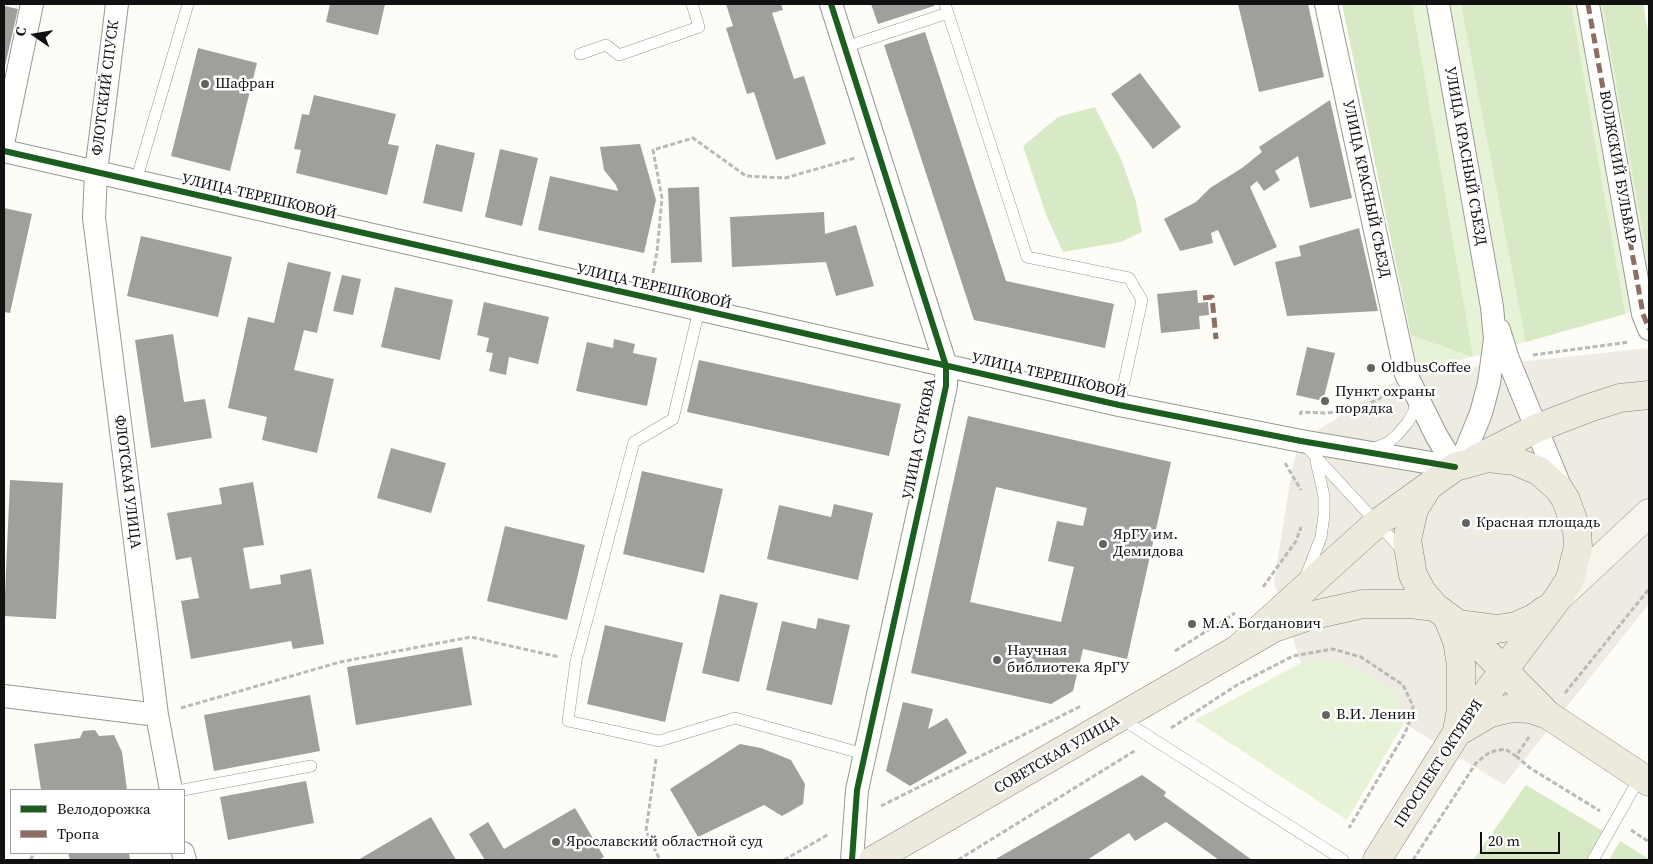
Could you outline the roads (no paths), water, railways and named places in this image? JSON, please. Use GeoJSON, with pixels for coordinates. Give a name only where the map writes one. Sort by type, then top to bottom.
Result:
{"type":"FeatureCollection","features":[{"type":"Feature","properties":{"kind":"main road"},"geometry":{"type":"LineString","coordinates":[[1240,647],[1376,524],[1432,483],[1465,463],[1537,428],[1620,398],[1649,395]]}},
{"type":"Feature","properties":{"kind":"main road"},"geometry":{"type":"LineString","coordinates":[[1465,463],[1501,458],[1527,465],[1550,480],[1566,500],[1577,531],[1578,547],[1570,579],[1504,670]]}},
{"type":"Feature","properties":{"kind":"main road"},"geometry":{"type":"LineString","coordinates":[[1432,483],[1414,509],[1409,524],[1408,556],[1413,575],[1422,592],[1548,715],[1645,779]]}},
{"type":"Feature","properties":{"kind":"main road"},"geometry":{"type":"LineString","coordinates":[[1240,647],[1274,628],[1330,610],[1370,604],[1446,615],[1497,629],[1516,626],[1534,618],[1554,602]]}},
{"type":"Feature","properties":{"kind":"main road"},"geometry":{"type":"LineString","coordinates":[[1446,615],[1457,641],[1461,665],[1461,710],[1456,734]]}},
{"type":"Feature","properties":{"kind":"main road","name":"СОВЕТСКАЯ УЛИЦА"},"geometry":{"type":"LineString","coordinates":[[873,860],[1240,647]]}},
{"type":"Feature","properties":{"kind":"main road","name":"ПРОСПЕКТ ОКТЯБРЯ"},"geometry":{"type":"LineString","coordinates":[[1377,860],[1456,734],[1504,670]]}},
{"type":"Feature","properties":{"kind":"main road"},"geometry":{"type":"LineString","coordinates":[[1456,734],[1474,721],[1490,713],[1512,708],[1530,709],[1548,715]]}},
{"type":"Feature","properties":{"kind":"street"},"geometry":{"type":"LineString","coordinates":[[4,139],[32,4]]}},
{"type":"Feature","properties":{"kind":"street","name":"ФЛОТСКИЙ СПУСК"},"geometry":{"type":"LineString","coordinates":[[96,172],[117,4]]}},
{"type":"Feature","properties":{"kind":"street","name":"УЛИЦА СУРКОВА"},"geometry":{"type":"LineString","coordinates":[[831,4],[946,366],[946,386],[857,790],[852,860]]}},
{"type":"Feature","properties":{"kind":"street","name":"УЛИЦА КРАСНЫЙ СЪЕЗД"},"geometry":{"type":"LineString","coordinates":[[1326,4],[1406,374],[1416,396]]}},
{"type":"Feature","properties":{"kind":"street","name":"УЛИЦА КРАСНЫЙ СЪЕЗД"},"geometry":{"type":"LineString","coordinates":[[1438,4],[1492,307]]}},
{"type":"Feature","properties":{"kind":"street","name":"ВОЛЖСКИЙ БУЛЬВАР"},"geometry":{"type":"LineString","coordinates":[[1588,4],[1643,314],[1649,329]]}},
{"type":"Feature","properties":{"kind":"street","name":"УЛИЦА ТЕРЕШКОВОЙ"},"geometry":{"type":"LineString","coordinates":[[4,151],[1119,405],[1301,441]]}},
{"type":"Feature","properties":{"kind":"street","name":"ФЛОТСКАЯ УЛИЦА"},"geometry":{"type":"LineString","coordinates":[[96,172],[94,218],[96,236],[157,715],[171,789]]}},
{"type":"Feature","properties":{"kind":"street"},"geometry":{"type":"LineString","coordinates":[[1492,307],[1508,359],[1566,500]]}},
{"type":"Feature","properties":{"kind":"street"},"geometry":{"type":"LineString","coordinates":[[1465,463],[1489,383],[1495,339],[1492,307]]}},
{"type":"Feature","properties":{"kind":"street"},"geometry":{"type":"LineString","coordinates":[[1620,398],[1649,387]]}},
{"type":"Feature","properties":{"kind":"street"},"geometry":{"type":"LineString","coordinates":[[1416,396],[1465,463]]}},
{"type":"Feature","properties":{"kind":"street"},"geometry":{"type":"LineString","coordinates":[[1301,441],[1361,451],[1465,463]]}},
{"type":"Feature","properties":{"kind":"street"},"geometry":{"type":"LineString","coordinates":[[1554,602],[1649,513]]}},
{"type":"Feature","properties":{"kind":"street"},"geometry":{"type":"LineString","coordinates":[[4,696],[157,715]]}},
{"type":"Feature","properties":{"kind":"lane"},"geometry":{"type":"LineString","coordinates":[[136,182],[188,4]]}},
{"type":"Feature","properties":{"kind":"lane"},"geometry":{"type":"LineString","coordinates":[[580,54],[606,45],[619,55],[699,27],[692,4]]}},
{"type":"Feature","properties":{"kind":"lane"},"geometry":{"type":"LineString","coordinates":[[845,47],[947,8],[1027,257],[1129,278],[1142,300],[1119,405]]}},
{"type":"Feature","properties":{"kind":"lane"},"geometry":{"type":"LineString","coordinates":[[699,310],[673,419],[634,442],[576,661],[568,721],[659,741],[735,718],[864,754]]}},
{"type":"Feature","properties":{"kind":"lane"},"geometry":{"type":"LineString","coordinates":[[1361,451],[1378,448],[1397,435],[1414,411],[1416,396]]}},
{"type":"Feature","properties":{"kind":"lane"},"geometry":{"type":"LineString","coordinates":[[1301,441],[1376,524],[1408,556]]}},
{"type":"Feature","properties":{"kind":"lane"},"geometry":{"type":"LineString","coordinates":[[1299,592],[1321,536],[1324,515],[1324,496],[1316,459]]}},
{"type":"Feature","properties":{"kind":"lane"},"geometry":{"type":"LineString","coordinates":[[1120,718],[1343,860]]}},
{"type":"Feature","properties":{"kind":"lane"},"geometry":{"type":"LineString","coordinates":[[185,790],[311,766]]}},
{"type":"Feature","properties":{"kind":"lane"},"geometry":{"type":"LineString","coordinates":[[1593,860],[1615,821],[1645,779]]}},
{"type":"Feature","properties":{"kind":"place","name":"Шафран"},"geometry":{"type":"Point","coordinates":[205,84]}},
{"type":"Feature","properties":{"kind":"place","name":"OldbusCoffee"},"geometry":{"type":"Point","coordinates":[1371,368]}},
{"type":"Feature","properties":{"kind":"place","name":"Пункт охраны порядка"},"geometry":{"type":"Point","coordinates":[1325,401]}},
{"type":"Feature","properties":{"kind":"place","name":"Красная площадь"},"geometry":{"type":"Point","coordinates":[1466,523]}},
{"type":"Feature","properties":{"kind":"place","name":"ЯрГУ им. Демидова"},"geometry":{"type":"Point","coordinates":[1103,544]}},
{"type":"Feature","properties":{"kind":"place","name":"М.А. Богданович"},"geometry":{"type":"Point","coordinates":[1192,624]}},
{"type":"Feature","properties":{"kind":"place","name":"Научная библиотека ЯрГУ"},"geometry":{"type":"Point","coordinates":[997,660]}},
{"type":"Feature","properties":{"kind":"place","name":"В.И. Ленин"},"geometry":{"type":"Point","coordinates":[1326,715]}},
{"type":"Feature","properties":{"kind":"place","name":"Ярославский областной суд"},"geometry":{"type":"Point","coordinates":[556,842]}}]}
